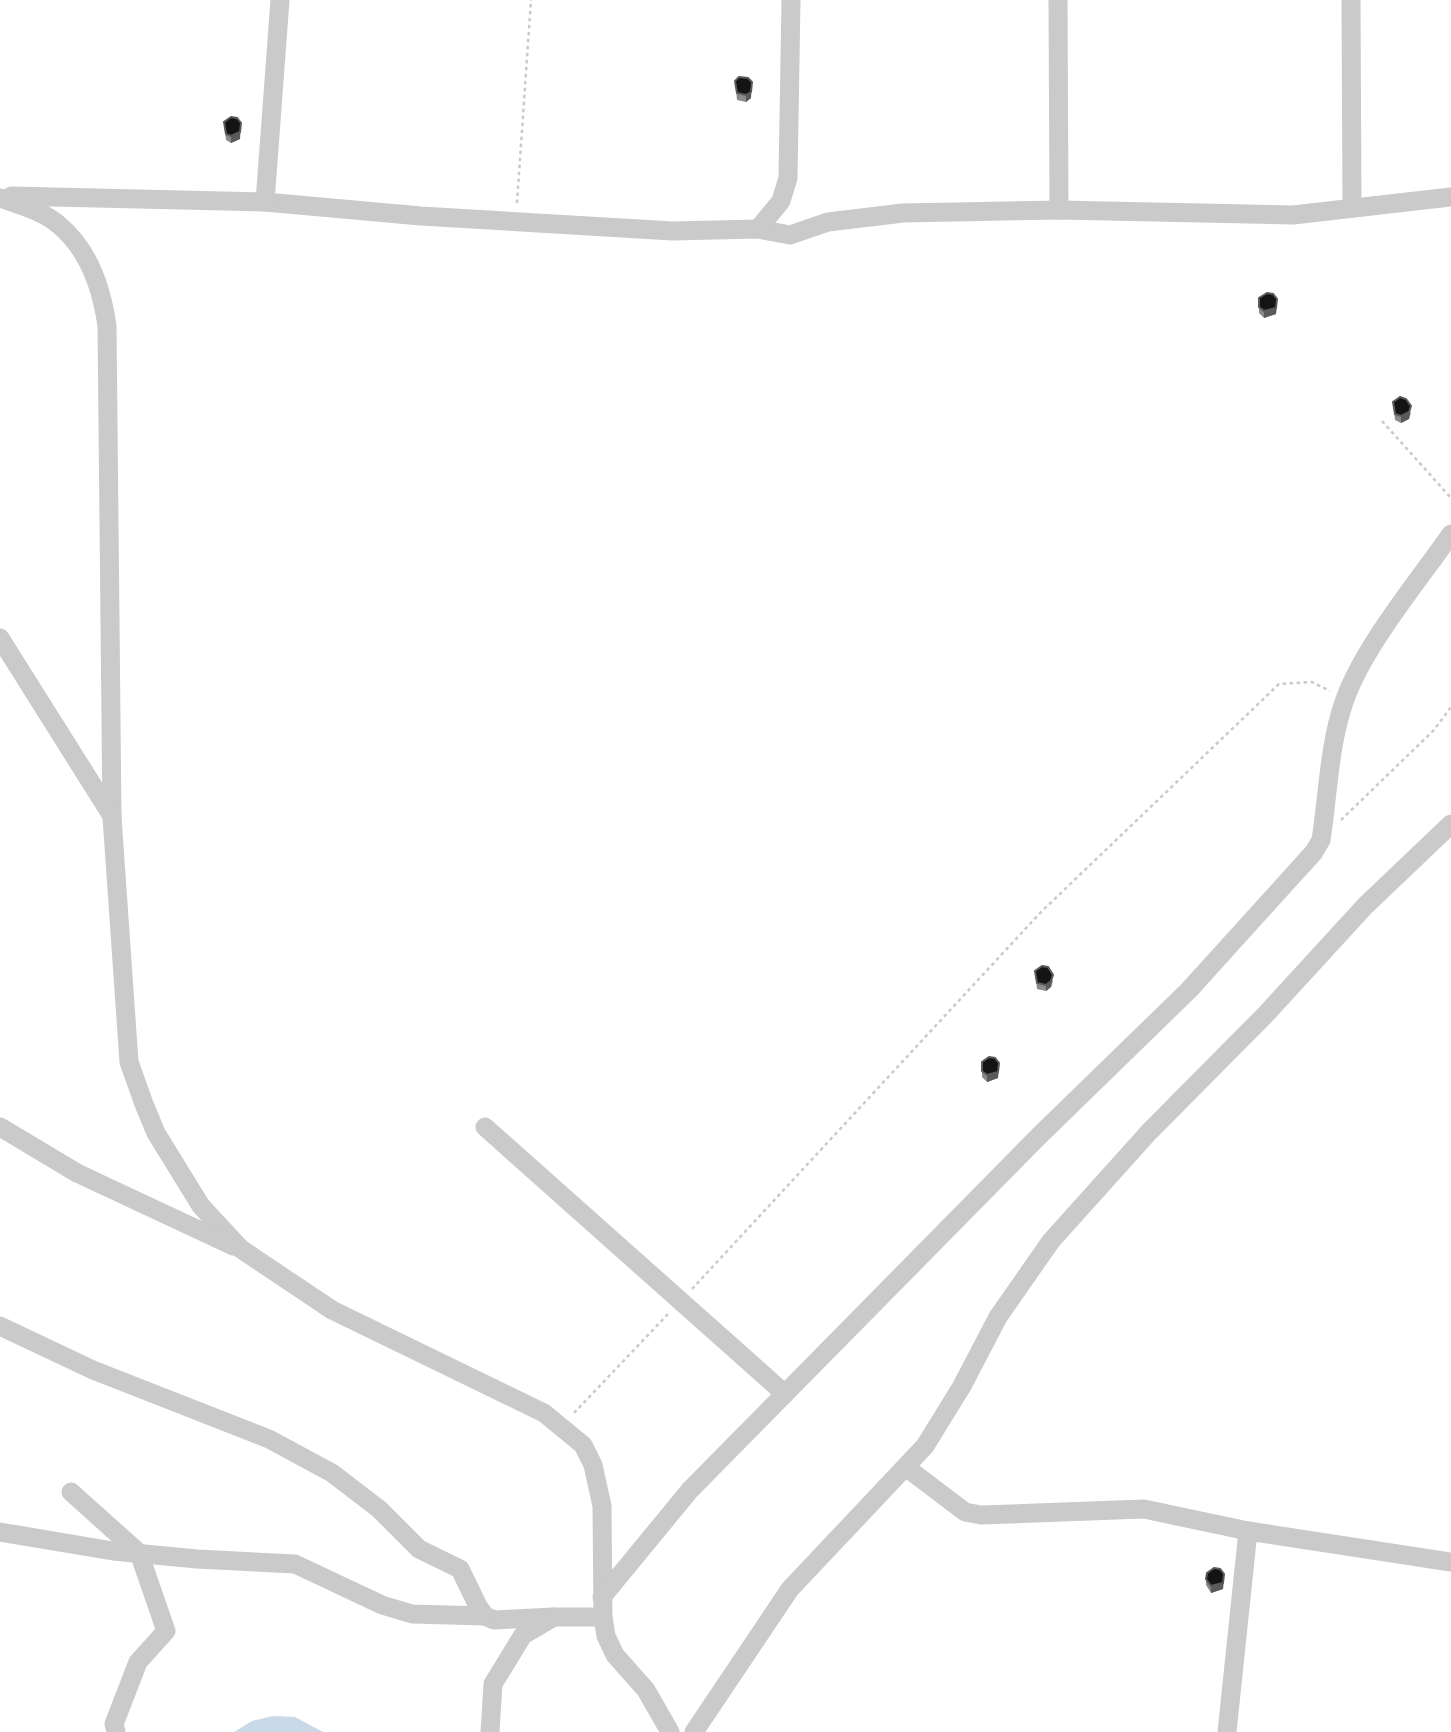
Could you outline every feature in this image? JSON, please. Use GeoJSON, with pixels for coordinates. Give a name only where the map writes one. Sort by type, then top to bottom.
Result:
{"type":"FeatureCollection","features":[{"type":"Feature","properties":{"kind":"street"},"geometry":{"type":"LineString","coordinates":[[265,202],[280,0]]}},
{"type":"Feature","properties":{"kind":"street"},"geometry":{"type":"LineString","coordinates":[[758,229],[781,201],[788,178],[791,0]]}},
{"type":"Feature","properties":{"kind":"street"},"geometry":{"type":"LineString","coordinates":[[1058,0],[1059,210]]}},
{"type":"Feature","properties":{"kind":"street"},"geometry":{"type":"LineString","coordinates":[[1350,0],[1352,207]]}},
{"type":"Feature","properties":{"kind":"street"},"geometry":{"type":"LineString","coordinates":[[0,197],[265,202],[421,216],[673,231],[758,229],[790,235],[828,222],[903,213],[1059,210],[1293,215],[1451,197]]}},
{"type":"Feature","properties":{"kind":"street"},"geometry":{"type":"LineString","coordinates":[[0,197],[60,225],[91,267],[103,301],[107,326],[112,817],[129,1062],[156,1133],[201,1206],[240,1249]]}},
{"type":"Feature","properties":{"kind":"street"},"geometry":{"type":"LineString","coordinates":[[603,1597],[690,1490],[1040,1135],[1189,990],[1314,852],[1321,840],[1338,720],[1346,698],[1370,651],[1451,534]]}},
{"type":"Feature","properties":{"kind":"street"},"geometry":{"type":"LineString","coordinates":[[0,638],[112,817]]}},
{"type":"Feature","properties":{"kind":"street"},"geometry":{"type":"LineString","coordinates":[[694,1732],[790,1589],[907,1468],[946,1415],[998,1317],[1052,1241],[1149,1132],[1266,1014],[1365,906],[1451,824]]}},
{"type":"Feature","properties":{"kind":"street"},"geometry":{"type":"LineString","coordinates":[[0,1127],[77,1173],[240,1249],[332,1310],[495,1388],[562,1426],[583,1445],[598,1484],[602,1506],[603,1617],[615,1655],[646,1690],[670,1732]]}},
{"type":"Feature","properties":{"kind":"street"},"geometry":{"type":"LineString","coordinates":[[485,1128],[785,1394]]}},
{"type":"Feature","properties":{"kind":"street"},"geometry":{"type":"LineString","coordinates":[[0,1326],[93,1370],[269,1439],[332,1473],[379,1509],[419,1549],[460,1569],[485,1616]]}},
{"type":"Feature","properties":{"kind":"street"},"geometry":{"type":"LineString","coordinates":[[907,1468],[965,1512],[981,1515],[1144,1508],[1248,1531],[1451,1562]]}},
{"type":"Feature","properties":{"kind":"street"},"geometry":{"type":"LineString","coordinates":[[71,1492],[139,1553],[166,1632],[138,1662],[114,1724],[116,1732]]}},
{"type":"Feature","properties":{"kind":"street"},"geometry":{"type":"LineString","coordinates":[[1227,1732],[1248,1531]]}},
{"type":"Feature","properties":{"kind":"street"},"geometry":{"type":"LineString","coordinates":[[0,1532],[139,1553],[295,1564],[382,1605],[412,1614],[485,1616],[494,1620],[569,1615],[603,1617]]}},
{"type":"Feature","properties":{"kind":"street"},"geometry":{"type":"LineString","coordinates":[[490,1732],[493,1684],[498,1673],[523,1635],[554,1617]]}},
{"type":"Feature","properties":{"kind":"path"},"geometry":{"type":"LineString","coordinates":[[516,221],[531,0]]}},
{"type":"Feature","properties":{"kind":"path"},"geometry":{"type":"LineString","coordinates":[[1382,421],[1451,498]]}},
{"type":"Feature","properties":{"kind":"path"},"geometry":{"type":"LineString","coordinates":[[562,1426],[1040,912],[1279,684],[1312,682],[1346,698]]}},
{"type":"Feature","properties":{"kind":"path"},"geometry":{"type":"LineString","coordinates":[[1321,840],[1434,730],[1451,707]]}},
{"type":"Feature","properties":{"kind":"water"},"geometry":{"type":"Polygon","coordinates":[[[273,1716],[295,1717],[323,1732],[234,1732],[252,1721],[273,1716]]]}},
{"type":"Feature","properties":{"kind":"building"},"geometry":{"type":"Polygon","coordinates":[[[739,77],[748,78],[752,82],[751,92],[746,95],[737,93],[735,81],[739,77]]]}},
{"type":"Feature","properties":{"kind":"building"},"geometry":{"type":"Polygon","coordinates":[[[231,117],[237,118],[241,123],[240,132],[231,136],[226,134],[224,122],[231,117]]]}},
{"type":"Feature","properties":{"kind":"building"},"geometry":{"type":"Polygon","coordinates":[[[1267,293],[1273,294],[1277,299],[1276,308],[1264,311],[1259,307],[1259,298],[1267,293]]]}},
{"type":"Feature","properties":{"kind":"building"},"geometry":{"type":"Polygon","coordinates":[[[1400,397],[1406,399],[1411,406],[1409,412],[1401,416],[1395,414],[1393,402],[1400,397]]]}},
{"type":"Feature","properties":{"kind":"building"},"geometry":{"type":"Polygon","coordinates":[[[1042,966],[1048,967],[1053,975],[1046,985],[1037,983],[1035,971],[1042,966]]]}},
{"type":"Feature","properties":{"kind":"building"},"geometry":{"type":"Polygon","coordinates":[[[989,1057],[995,1058],[999,1063],[998,1072],[987,1075],[982,1071],[982,1062],[989,1057]]]}},
{"type":"Feature","properties":{"kind":"building"},"geometry":{"type":"Polygon","coordinates":[[[1214,1568],[1220,1569],[1224,1574],[1223,1583],[1211,1586],[1206,1579],[1207,1573],[1214,1568]]]}}]}
